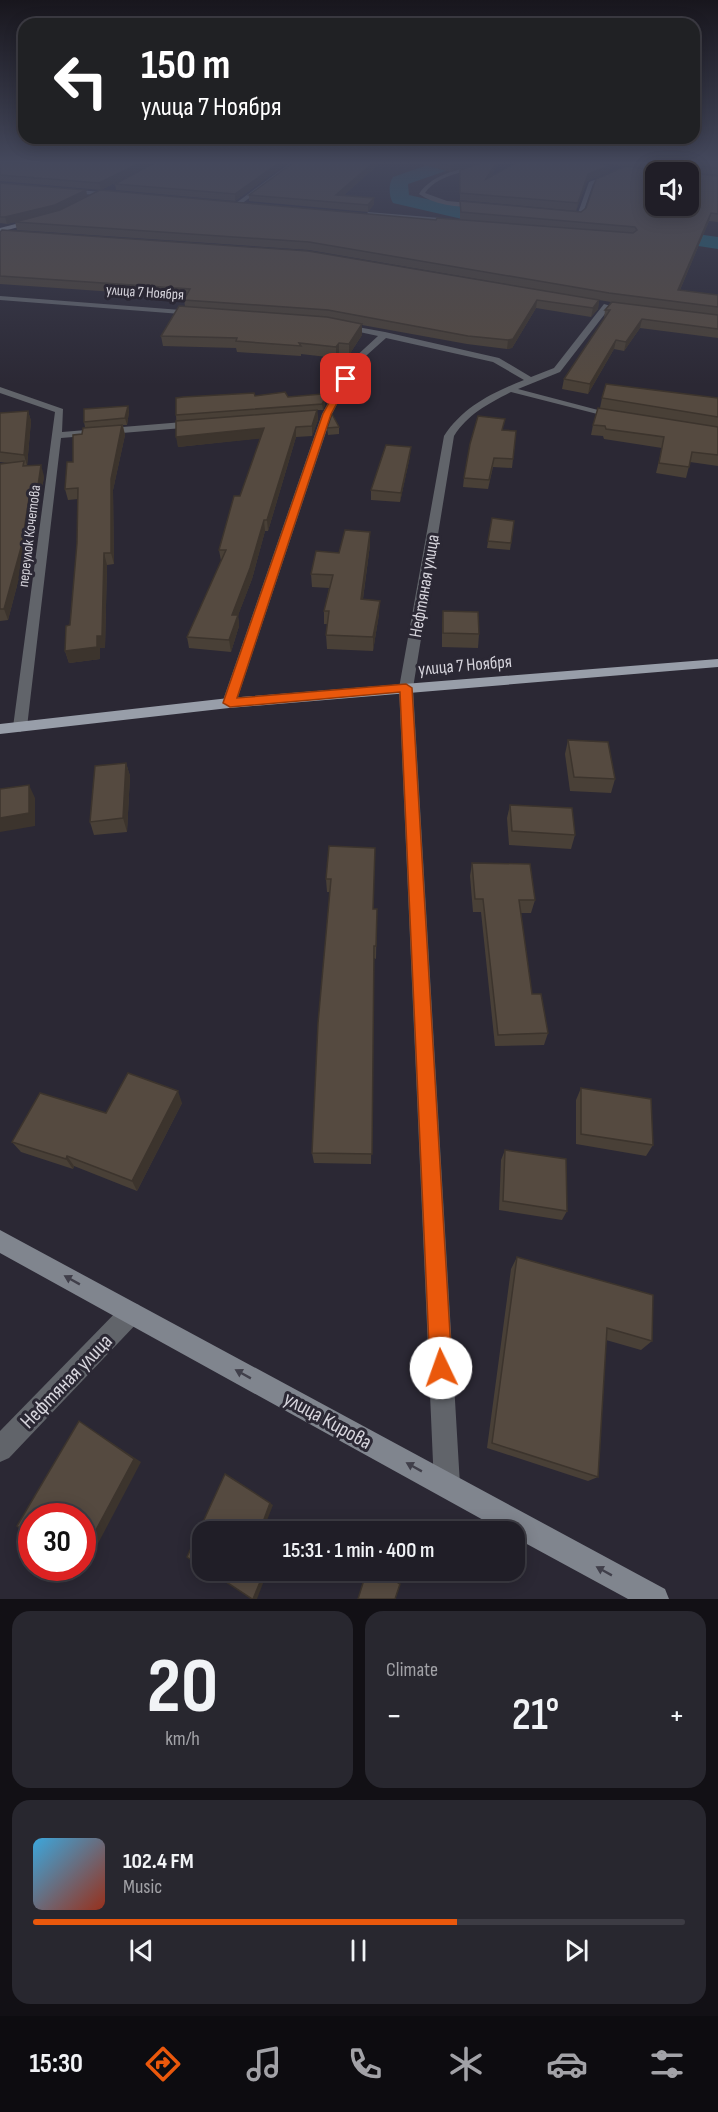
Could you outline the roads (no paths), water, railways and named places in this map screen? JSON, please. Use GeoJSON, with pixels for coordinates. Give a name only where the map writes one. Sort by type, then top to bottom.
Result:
{"type":"FeatureCollection","features":[{"type":"Feature","properties":{"kind":"main road","name":"улица 7 Ноября"},"geometry":{"type":"LineString","coordinates":[[0,729],[230,703],[718,663]]}},
{"type":"Feature","properties":{"kind":"street","name":"улица 7 Ноября"},"geometry":{"type":"LineString","coordinates":[[0,298],[199,313]]}},
{"type":"Feature","properties":{"kind":"street","name":"Нефтяная улица"},"geometry":{"type":"LineString","coordinates":[[447,1485],[406,688],[449,436],[459,421],[478,405],[557,370],[607,306]]}},
{"type":"Feature","properties":{"kind":"street"},"geometry":{"type":"LineString","coordinates":[[339,325],[496,360],[530,380]]}},
{"type":"Feature","properties":{"kind":"street"},"geometry":{"type":"LineString","coordinates":[[230,703],[327,414],[355,362],[385,334]]}},
{"type":"Feature","properties":{"kind":"street"},"geometry":{"type":"LineString","coordinates":[[510,389],[620,418]]}},
{"type":"Feature","properties":{"kind":"street","name":"переулок Кочетова"},"geometry":{"type":"LineString","coordinates":[[0,390],[60,411],[20,728]]}},
{"type":"Feature","properties":{"kind":"street"},"geometry":{"type":"LineString","coordinates":[[315,415],[327,414]]}},
{"type":"Feature","properties":{"kind":"street"},"geometry":{"type":"LineString","coordinates":[[58,435],[210,423]]}},
{"type":"Feature","properties":{"kind":"street","name":"улица Кирова"},"geometry":{"type":"LineString","coordinates":[[0,1241],[655,1599]]}},
{"type":"Feature","properties":{"kind":"street","name":"Нефтяная улица"},"geometry":{"type":"LineString","coordinates":[[0,1449],[131,1313]]}},
{"type":"Feature","properties":{"kind":"waterway"},"geometry":{"type":"LineString","coordinates":[[666,236],[718,243]]}}]}
